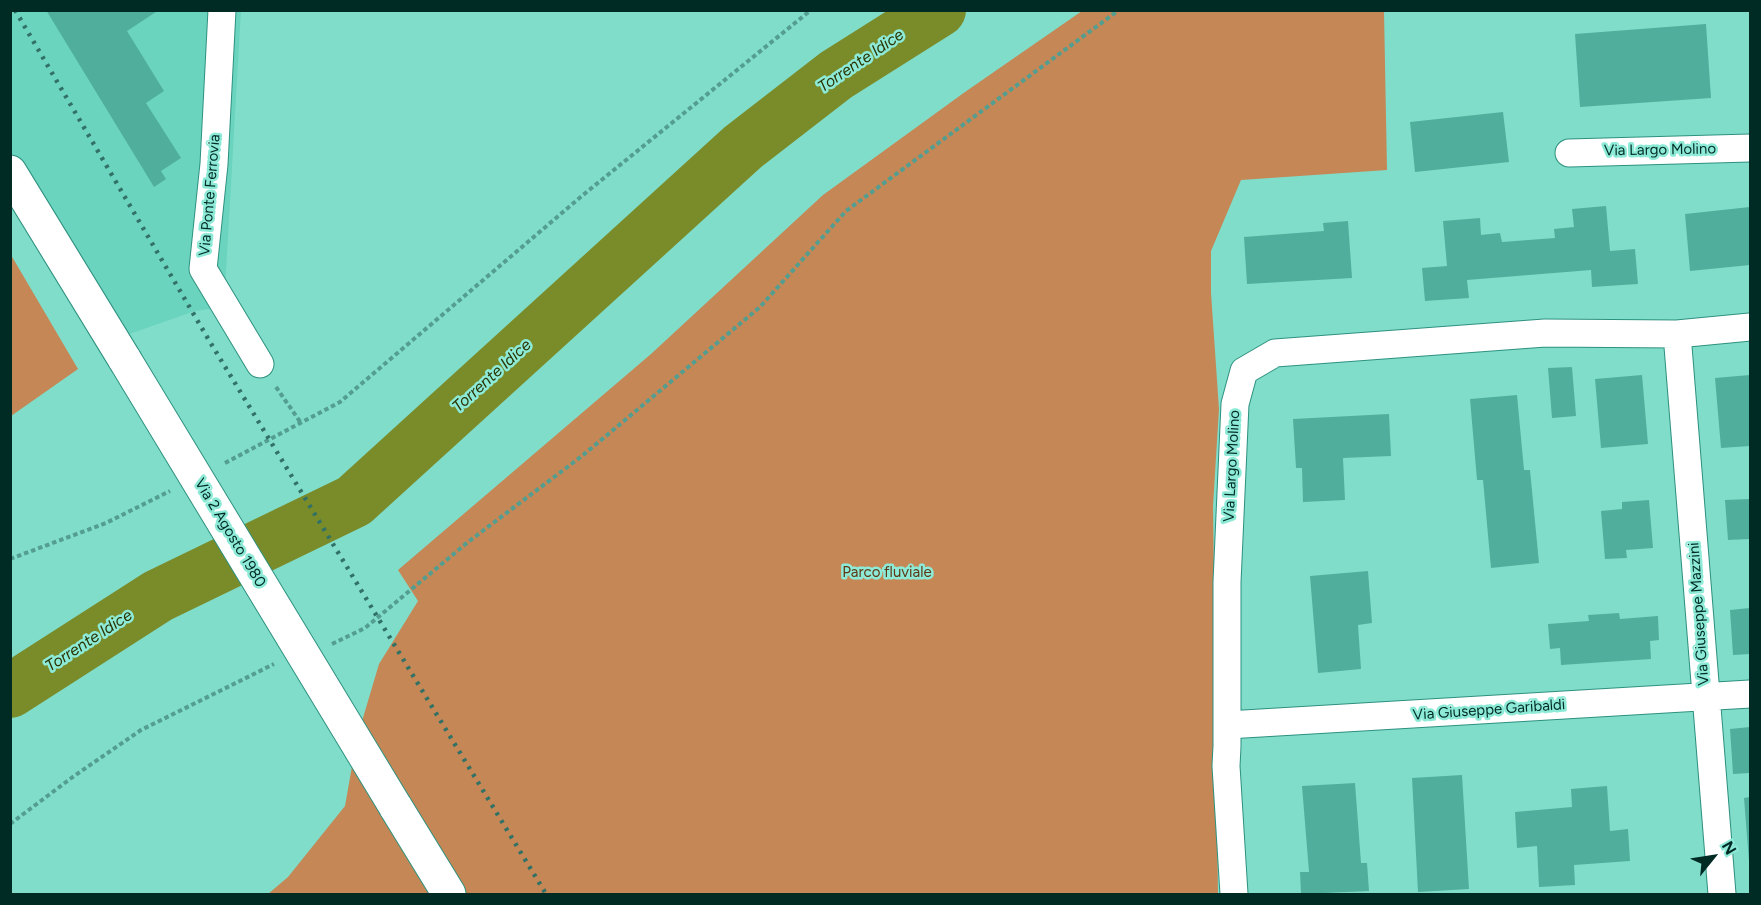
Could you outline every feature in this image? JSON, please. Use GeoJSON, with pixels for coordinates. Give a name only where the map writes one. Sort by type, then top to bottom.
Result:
{"type":"FeatureCollection","features":[{"type":"Feature","properties":{"kind":"main road","name":"Via 2 Agosto 1980"},"geometry":{"type":"LineString","coordinates":[[10,172],[449,894]]}},
{"type":"Feature","properties":{"kind":"street","name":"Via Ponte Ferrovia"},"geometry":{"type":"LineString","coordinates":[[222,10],[214,164],[203,269],[260,364]]}},
{"type":"Feature","properties":{"kind":"street","name":"Via Largo Molino"},"geometry":{"type":"LineString","coordinates":[[1569,153],[1750,148]]}},
{"type":"Feature","properties":{"kind":"street","name":"Via Largo Molino"},"geometry":{"type":"LineString","coordinates":[[1234,894],[1226,765],[1227,582],[1234,404],[1244,371],[1275,353],[1545,333],[1677,334],[1750,327]]}},
{"type":"Feature","properties":{"kind":"street","name":"Via Giuseppe Mazzini"},"geometry":{"type":"LineString","coordinates":[[1677,334],[1722,894]]}},
{"type":"Feature","properties":{"kind":"street","name":"Via Giuseppe Garibaldi"},"geometry":{"type":"LineString","coordinates":[[1227,725],[1750,694]]}},
{"type":"Feature","properties":{"kind":"path"},"geometry":{"type":"LineString","coordinates":[[216,467],[340,402],[583,195],[811,10]]}},
{"type":"Feature","properties":{"kind":"path"},"geometry":{"type":"LineString","coordinates":[[322,647],[365,628],[468,542],[582,456],[635,412],[760,307],[846,211],[1119,10]]}},
{"type":"Feature","properties":{"kind":"path"},"geometry":{"type":"LineString","coordinates":[[260,364],[301,423]]}},
{"type":"Feature","properties":{"kind":"path"},"geometry":{"type":"LineString","coordinates":[[10,559],[106,523],[176,487]]}},
{"type":"Feature","properties":{"kind":"path"},"geometry":{"type":"LineString","coordinates":[[10,824],[141,730],[281,661]]}},
{"type":"Feature","properties":{"kind":"shaded area"},"geometry":{"type":"Polygon","coordinates":[[[10,11],[241,11],[224,307],[195,311],[121,337],[100,353],[11,202],[10,11]]]}},
{"type":"Feature","properties":{"kind":"green space","name":"Parco fluviale"},"geometry":{"type":"Polygon","coordinates":[[[1082,11],[1384,11],[1387,170],[1241,180],[1211,251],[1211,293],[1219,409],[1213,506],[1218,894],[268,894],[288,877],[345,806],[357,738],[379,664],[418,601],[398,570],[651,354],[823,195],[1082,11]]]}},
{"type":"Feature","properties":{"kind":"green space"},"geometry":{"type":"Polygon","coordinates":[[[11,255],[78,369],[10,416],[11,255]]]}},
{"type":"Feature","properties":{"kind":"building"},"geometry":{"type":"Polygon","coordinates":[[[46,10],[159,10],[127,31],[164,91],[146,103],[181,158],[161,171],[166,179],[154,187],[46,10]]]}},
{"type":"Feature","properties":{"kind":"building"},"geometry":{"type":"Polygon","coordinates":[[[1706,24],[1711,98],[1580,107],[1575,34],[1706,24]]]}},
{"type":"Feature","properties":{"kind":"building"},"geometry":{"type":"Polygon","coordinates":[[[1503,112],[1509,162],[1415,172],[1410,122],[1503,112]]]}},
{"type":"Feature","properties":{"kind":"building"},"geometry":{"type":"Polygon","coordinates":[[[1606,206],[1610,251],[1635,249],[1638,284],[1592,287],[1591,270],[1467,280],[1469,298],[1425,301],[1422,268],[1447,266],[1443,221],[1480,218],[1481,235],[1500,233],[1502,242],[1555,238],[1554,229],[1574,227],[1572,209],[1606,206]]]}},
{"type":"Feature","properties":{"kind":"building"},"geometry":{"type":"Polygon","coordinates":[[[1750,207],[1750,265],[1690,271],[1685,214],[1750,207]]]}},
{"type":"Feature","properties":{"kind":"building"},"geometry":{"type":"Polygon","coordinates":[[[1348,221],[1352,278],[1247,284],[1244,237],[1324,231],[1323,223],[1348,221]]]}},
{"type":"Feature","properties":{"kind":"building"},"geometry":{"type":"Polygon","coordinates":[[[1572,367],[1576,416],[1552,418],[1548,368],[1572,367]]]}},
{"type":"Feature","properties":{"kind":"building"},"geometry":{"type":"Polygon","coordinates":[[[1642,375],[1648,444],[1601,448],[1595,379],[1642,375]]]}},
{"type":"Feature","properties":{"kind":"building"},"geometry":{"type":"Polygon","coordinates":[[[1750,375],[1750,446],[1721,448],[1715,378],[1750,375]]]}},
{"type":"Feature","properties":{"kind":"building"},"geometry":{"type":"Polygon","coordinates":[[[1517,395],[1524,470],[1530,470],[1539,563],[1491,568],[1483,480],[1477,480],[1470,399],[1517,395]]]}},
{"type":"Feature","properties":{"kind":"building"},"geometry":{"type":"Polygon","coordinates":[[[1389,414],[1391,456],[1343,458],[1345,500],[1303,502],[1302,468],[1296,468],[1293,419],[1389,414]]]}},
{"type":"Feature","properties":{"kind":"building"},"geometry":{"type":"Polygon","coordinates":[[[1750,499],[1750,539],[1728,540],[1725,500],[1750,499]]]}},
{"type":"Feature","properties":{"kind":"building"},"geometry":{"type":"Polygon","coordinates":[[[1649,500],[1653,548],[1626,550],[1627,558],[1605,559],[1601,511],[1622,509],[1622,502],[1649,500]]]}},
{"type":"Feature","properties":{"kind":"building"},"geometry":{"type":"Polygon","coordinates":[[[1368,571],[1372,623],[1358,625],[1361,669],[1318,673],[1310,576],[1368,571]]]}},
{"type":"Feature","properties":{"kind":"building"},"geometry":{"type":"Polygon","coordinates":[[[1750,608],[1750,654],[1733,655],[1730,610],[1750,608]]]}},
{"type":"Feature","properties":{"kind":"building"},"geometry":{"type":"Polygon","coordinates":[[[1619,613],[1620,619],[1658,616],[1659,640],[1650,641],[1651,659],[1561,665],[1560,648],[1550,649],[1548,624],[1589,621],[1588,615],[1619,613]]]}},
{"type":"Feature","properties":{"kind":"building"},"geometry":{"type":"Polygon","coordinates":[[[1750,727],[1750,773],[1733,774],[1730,729],[1750,727]]]}},
{"type":"Feature","properties":{"kind":"building"},"geometry":{"type":"Polygon","coordinates":[[[1462,775],[1469,889],[1418,892],[1412,778],[1462,775]]]}},
{"type":"Feature","properties":{"kind":"building"},"geometry":{"type":"Polygon","coordinates":[[[1355,783],[1361,863],[1367,863],[1369,891],[1301,894],[1300,872],[1309,872],[1302,786],[1355,783]]]}},
{"type":"Feature","properties":{"kind":"building"},"geometry":{"type":"Polygon","coordinates":[[[1607,786],[1610,831],[1628,829],[1630,861],[1574,865],[1575,885],[1539,887],[1537,846],[1517,848],[1515,812],[1572,807],[1571,789],[1607,786]]]}},
{"type":"Feature","properties":{"kind":"building"},"geometry":{"type":"Polygon","coordinates":[[[1750,797],[1750,861],[1749,861],[1744,798],[1750,797]]]}},
{"type":"Feature","properties":{"kind":"waterway","name":"Torrente Idice"},"geometry":{"type":"LineString","coordinates":[[10,691],[158,596],[354,501],[743,147],[836,75],[939,10]]}},
{"type":"Feature","properties":{"kind":"railway"},"geometry":{"type":"LineString","coordinates":[[15,10],[210,342],[546,894]]}}]}
